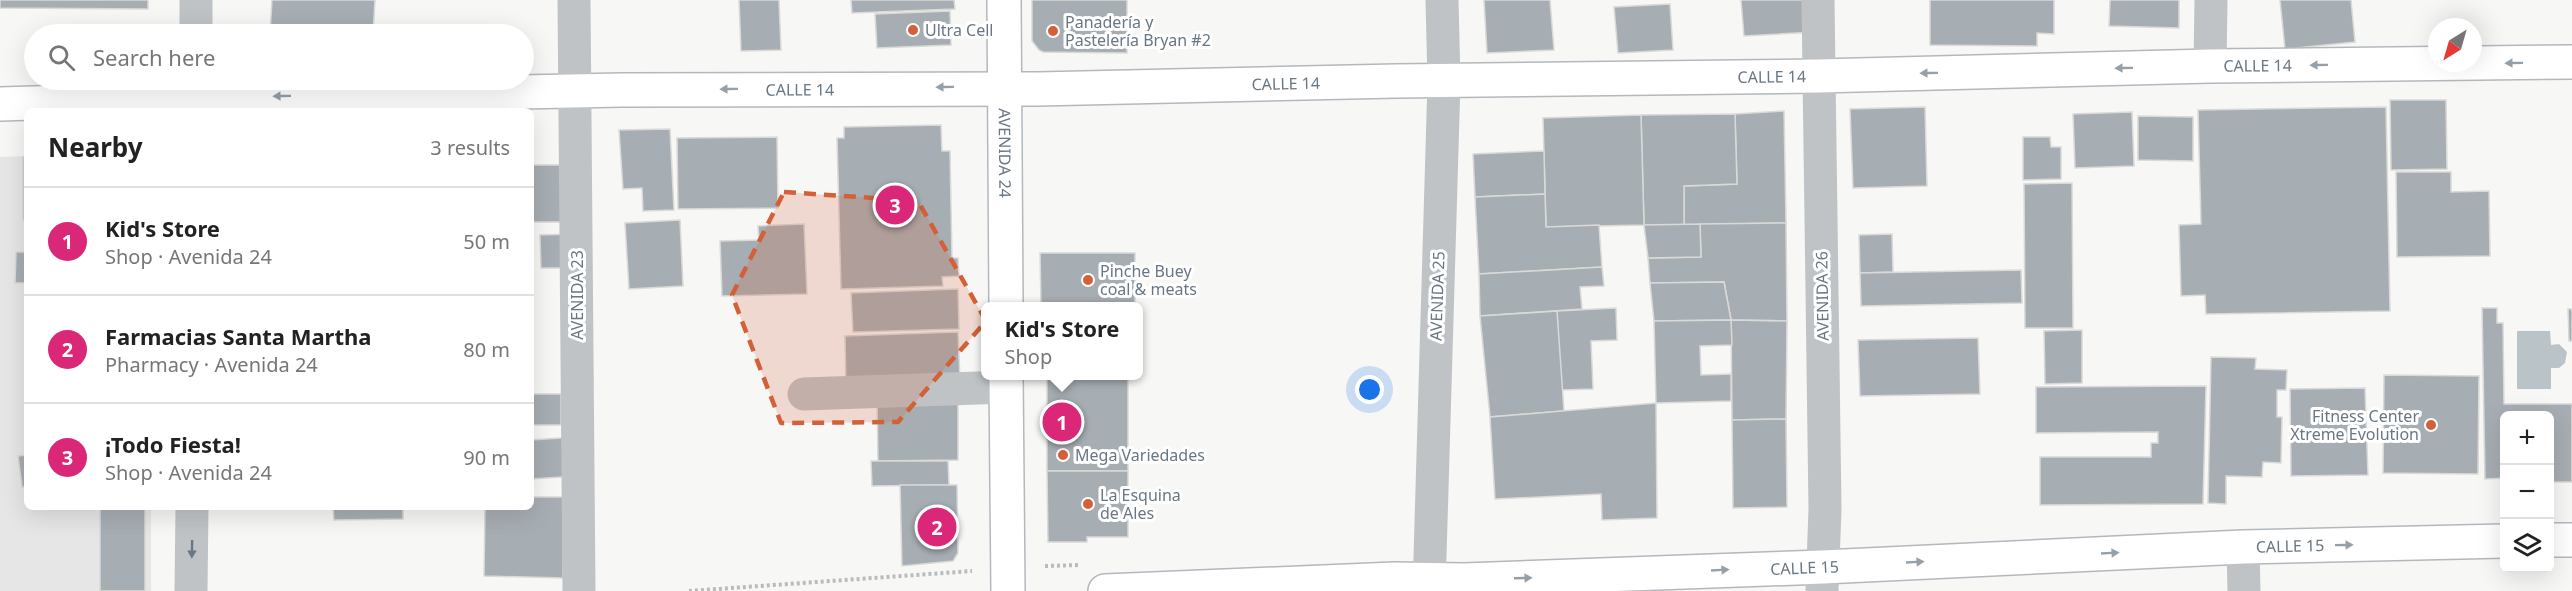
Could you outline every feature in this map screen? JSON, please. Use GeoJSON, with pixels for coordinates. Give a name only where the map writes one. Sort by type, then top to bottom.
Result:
{"type":"FeatureCollection","features":[{"type":"Feature","properties":{"kind":"street"},"geometry":{"type":"LineString","coordinates":[[196,0],[196,24]]}},
{"type":"Feature","properties":{"kind":"street","name":"AVENIDA 23"},"geometry":{"type":"LineString","coordinates":[[574,0],[579,591]]}},
{"type":"Feature","properties":{"kind":"street","name":"AVENIDA 24"},"geometry":{"type":"LineString","coordinates":[[1004,0],[1006,302]]}},
{"type":"Feature","properties":{"kind":"street","name":"AVENIDA 25"},"geometry":{"type":"LineString","coordinates":[[1429,585],[1444,81],[1442,0]]}},
{"type":"Feature","properties":{"kind":"street","name":"AVENIDA 26"},"geometry":{"type":"LineString","coordinates":[[1818,0],[1825,509],[1823,579]]}},
{"type":"Feature","properties":{"kind":"street"},"geometry":{"type":"LineString","coordinates":[[2210,66],[2211,0]]}},
{"type":"Feature","properties":{"kind":"street","name":"CALLE 14"},"geometry":{"type":"LineString","coordinates":[[0,104],[196,96],[1004,88],[1818,76],[2210,66],[2572,62]]}},
{"type":"Feature","properties":{"kind":"street"},"geometry":{"type":"LineString","coordinates":[[804,394],[1006,381],[1008,579]]}},
{"type":"Feature","properties":{"kind":"street"},"geometry":{"type":"LineString","coordinates":[[191,591],[192,510]]}},
{"type":"Feature","properties":{"kind":"street"},"geometry":{"type":"LineString","coordinates":[[2554,540],[2572,540]]}},
{"type":"Feature","properties":{"kind":"street","name":"CALLE 15"},"geometry":{"type":"LineString","coordinates":[[1105,591],[1394,579],[1429,585],[1823,579],[2244,547],[2500,542]]}},
{"type":"Feature","properties":{"kind":"street"},"geometry":{"type":"LineString","coordinates":[[2244,547],[2244,591]]}},
{"type":"Feature","properties":{"kind":"path"},"geometry":{"type":"LineString","coordinates":[[690,591],[1008,579]]}},
{"type":"Feature","properties":{"kind":"highlighted area"},"geometry":{"type":"Polygon","coordinates":[[[784,192],[918,201],[986,321],[898,422],[781,423],[732,295],[784,192]]]}},
{"type":"Feature","properties":{"kind":"shaded area"},"geometry":{"type":"Polygon","coordinates":[[[24,156],[24,510],[151,510],[151,591],[0,591],[0,157],[24,156]]]}},
{"type":"Feature","properties":{"kind":"shaded area"},"geometry":{"type":"Polygon","coordinates":[[[2517,331],[2550,331],[2551,345],[2559,344],[2567,352],[2565,363],[2559,368],[2551,368],[2551,389],[2517,389],[2517,331]]]}},
{"type":"Feature","properties":{"kind":"building"},"geometry":{"type":"Polygon","coordinates":[[[0,0],[148,0],[148,9],[0,8],[0,0]]]}},
{"type":"Feature","properties":{"kind":"building"},"geometry":{"type":"Polygon","coordinates":[[[272,0],[375,0],[374,24],[271,24],[272,0]]]}},
{"type":"Feature","properties":{"kind":"building"},"geometry":{"type":"Polygon","coordinates":[[[739,0],[779,0],[781,50],[741,51],[739,0]]]}},
{"type":"Feature","properties":{"kind":"building"},"geometry":{"type":"Polygon","coordinates":[[[851,0],[954,0],[955,9],[852,13],[851,0]]]}},
{"type":"Feature","properties":{"kind":"building"},"geometry":{"type":"Polygon","coordinates":[[[1032,0],[1127,0],[1127,53],[1043,52],[1039,50],[1032,41],[1032,0]]]}},
{"type":"Feature","properties":{"kind":"building"},"geometry":{"type":"Polygon","coordinates":[[[1484,0],[1550,0],[1554,50],[1487,53],[1484,0]]]}},
{"type":"Feature","properties":{"kind":"building"},"geometry":{"type":"Polygon","coordinates":[[[1741,0],[1813,0],[1815,32],[1744,36],[1741,0]]]}},
{"type":"Feature","properties":{"kind":"building"},"geometry":{"type":"Polygon","coordinates":[[[1930,0],[2054,0],[2054,34],[2037,33],[2037,46],[1930,45],[1930,0]]]}},
{"type":"Feature","properties":{"kind":"building"},"geometry":{"type":"Polygon","coordinates":[[[2110,0],[2179,0],[2179,28],[2109,26],[2110,0]]]}},
{"type":"Feature","properties":{"kind":"building"},"geometry":{"type":"Polygon","coordinates":[[[2280,0],[2351,0],[2355,42],[2285,49],[2280,0]]]}},
{"type":"Feature","properties":{"kind":"building"},"geometry":{"type":"Polygon","coordinates":[[[1670,4],[1673,50],[1618,53],[1614,7],[1670,4]]]}},
{"type":"Feature","properties":{"kind":"building","name":"Ultra Cell"},"geometry":{"type":"Polygon","coordinates":[[[950,11],[951,45],[877,48],[875,14],[950,11]]]}},
{"type":"Feature","properties":{"kind":"building"},"geometry":{"type":"Polygon","coordinates":[[[2390,100],[2446,100],[2447,169],[2391,170],[2390,100]]]}},
{"type":"Feature","properties":{"kind":"building"},"geometry":{"type":"Polygon","coordinates":[[[1925,107],[1927,186],[1853,188],[1850,109],[1925,107]]]}},
{"type":"Feature","properties":{"kind":"building"},"geometry":{"type":"Polygon","coordinates":[[[2386,107],[2390,311],[2206,314],[2205,295],[2181,296],[2179,225],[2201,224],[2198,110],[2386,107]]]}},
{"type":"Feature","properties":{"kind":"building"},"geometry":{"type":"Polygon","coordinates":[[[1784,111],[1786,223],[1684,225],[1684,186],[1737,184],[1735,114],[1784,111]]]}},
{"type":"Feature","properties":{"kind":"building"},"geometry":{"type":"Polygon","coordinates":[[[2132,112],[2134,166],[2075,168],[2073,114],[2132,112]]]}},
{"type":"Feature","properties":{"kind":"building"},"geometry":{"type":"Polygon","coordinates":[[[1735,114],[1737,184],[1684,186],[1684,225],[1644,225],[1641,115],[1735,114]]]}},
{"type":"Feature","properties":{"kind":"building"},"geometry":{"type":"Polygon","coordinates":[[[1641,115],[1644,225],[1546,227],[1543,118],[1641,115]]]}},
{"type":"Feature","properties":{"kind":"building"},"geometry":{"type":"Polygon","coordinates":[[[2138,116],[2193,117],[2193,161],[2138,160],[2138,116]]]}},
{"type":"Feature","properties":{"kind":"building"},"geometry":{"type":"Polygon","coordinates":[[[941,125],[942,151],[950,151],[952,258],[958,258],[959,276],[942,277],[943,286],[841,289],[837,138],[844,138],[844,127],[941,125]]]}},
{"type":"Feature","properties":{"kind":"building"},"geometry":{"type":"Polygon","coordinates":[[[670,129],[674,210],[643,211],[642,188],[623,189],[619,130],[670,129]]]}},
{"type":"Feature","properties":{"kind":"building"},"geometry":{"type":"Polygon","coordinates":[[[777,137],[778,208],[678,209],[677,138],[777,137]]]}},
{"type":"Feature","properties":{"kind":"building"},"geometry":{"type":"Polygon","coordinates":[[[2023,137],[2050,137],[2051,147],[2061,147],[2061,179],[2023,180],[2023,137]]]}},
{"type":"Feature","properties":{"kind":"building"},"geometry":{"type":"Polygon","coordinates":[[[1544,151],[1545,194],[1475,197],[1473,154],[1544,151]]]}},
{"type":"Feature","properties":{"kind":"building"},"geometry":{"type":"Polygon","coordinates":[[[23,157],[24,157],[24,220],[23,157]]]}},
{"type":"Feature","properties":{"kind":"building"},"geometry":{"type":"Polygon","coordinates":[[[534,165],[566,165],[567,222],[534,222],[534,165]]]}},
{"type":"Feature","properties":{"kind":"building"},"geometry":{"type":"Polygon","coordinates":[[[2396,172],[2451,172],[2451,192],[2489,191],[2490,256],[2397,257],[2396,172]]]}},
{"type":"Feature","properties":{"kind":"building"},"geometry":{"type":"Polygon","coordinates":[[[2072,183],[2073,328],[2025,328],[2024,184],[2072,183]]]}},
{"type":"Feature","properties":{"kind":"building"},"geometry":{"type":"Polygon","coordinates":[[[1545,194],[1546,227],[1599,225],[1602,267],[1479,274],[1475,197],[1545,194]]]}},
{"type":"Feature","properties":{"kind":"building"},"geometry":{"type":"Polygon","coordinates":[[[680,220],[683,286],[629,289],[625,223],[680,220]]]}},
{"type":"Feature","properties":{"kind":"building"},"geometry":{"type":"Polygon","coordinates":[[[1786,223],[1787,321],[1731,320],[1724,282],[1650,283],[1648,258],[1701,257],[1700,224],[1786,223]]]}},
{"type":"Feature","properties":{"kind":"building"},"geometry":{"type":"Polygon","coordinates":[[[804,224],[807,294],[722,296],[720,241],[759,240],[758,226],[804,224]]]}},
{"type":"Feature","properties":{"kind":"building"},"geometry":{"type":"Polygon","coordinates":[[[1700,224],[1701,257],[1648,258],[1644,225],[1700,224]]]}},
{"type":"Feature","properties":{"kind":"building"},"geometry":{"type":"Polygon","coordinates":[[[574,234],[575,268],[541,268],[540,235],[574,234]]]}},
{"type":"Feature","properties":{"kind":"building"},"geometry":{"type":"Polygon","coordinates":[[[1892,234],[1893,272],[1860,273],[1859,235],[1892,234]]]}},
{"type":"Feature","properties":{"kind":"building"},"geometry":{"type":"Polygon","coordinates":[[[16,252],[24,252],[24,283],[15,283],[16,252]]]}},
{"type":"Feature","properties":{"kind":"building","name":"Pinche Buey coal & meats"},"geometry":{"type":"Polygon","coordinates":[[[1040,253],[1135,253],[1135,302],[1041,302],[1040,253]]]}},
{"type":"Feature","properties":{"kind":"building"},"geometry":{"type":"Polygon","coordinates":[[[1602,267],[1604,286],[1580,287],[1582,309],[1480,316],[1479,274],[1602,267]]]}},
{"type":"Feature","properties":{"kind":"building"},"geometry":{"type":"Polygon","coordinates":[[[2021,270],[2022,303],[1861,306],[1860,273],[2021,270]]]}},
{"type":"Feature","properties":{"kind":"building"},"geometry":{"type":"Polygon","coordinates":[[[1724,282],[1731,320],[1654,321],[1650,283],[1724,282]]]}},
{"type":"Feature","properties":{"kind":"building"},"geometry":{"type":"Polygon","coordinates":[[[958,289],[959,329],[853,332],[851,293],[958,289]]]}},
{"type":"Feature","properties":{"kind":"building"},"geometry":{"type":"Polygon","coordinates":[[[1616,308],[1617,340],[1591,341],[1593,389],[1561,390],[1557,311],[1616,308]]]}},
{"type":"Feature","properties":{"kind":"building"},"geometry":{"type":"Polygon","coordinates":[[[2482,308],[2497,308],[2497,323],[2503,323],[2504,404],[2572,404],[2572,482],[2554,482],[2554,411],[2500,411],[2500,478],[2485,479],[2482,308]]]}},
{"type":"Feature","properties":{"kind":"building"},"geometry":{"type":"Polygon","coordinates":[[[2568,309],[2572,309],[2572,341],[2569,341],[2568,309]]]}},
{"type":"Feature","properties":{"kind":"building"},"geometry":{"type":"Polygon","coordinates":[[[1557,311],[1564,411],[1490,417],[1480,316],[1557,311]]]}},
{"type":"Feature","properties":{"kind":"building"},"geometry":{"type":"Polygon","coordinates":[[[1731,320],[1787,321],[1786,419],[1732,420],[1731,320]]]}},
{"type":"Feature","properties":{"kind":"building"},"geometry":{"type":"Polygon","coordinates":[[[1731,320],[1732,345],[1700,346],[1701,375],[1731,374],[1731,401],[1656,403],[1654,321],[1731,320]]]}},
{"type":"Feature","properties":{"kind":"building"},"geometry":{"type":"Polygon","coordinates":[[[2082,330],[2082,383],[2045,384],[2044,331],[2082,330]]]}},
{"type":"Feature","properties":{"kind":"building"},"geometry":{"type":"Polygon","coordinates":[[[958,332],[960,380],[846,385],[845,336],[958,332]]]}},
{"type":"Feature","properties":{"kind":"building"},"geometry":{"type":"Polygon","coordinates":[[[1978,338],[1980,394],[1860,396],[1858,340],[1978,338]]]}},
{"type":"Feature","properties":{"kind":"building"},"geometry":{"type":"Polygon","coordinates":[[[2211,357],[2256,358],[2255,369],[2287,370],[2286,390],[2277,390],[2277,417],[2282,417],[2281,463],[2263,462],[2262,477],[2226,476],[2226,504],[2208,503],[2211,357]]]}},
{"type":"Feature","properties":{"kind":"building","name":"Fitness Center Xtreme Evolution"},"geometry":{"type":"Polygon","coordinates":[[[2384,375],[2479,376],[2478,474],[2383,473],[2384,375]]]}},
{"type":"Feature","properties":{"kind":"building"},"geometry":{"type":"Polygon","coordinates":[[[1047,380],[1128,380],[1128,471],[1047,471],[1047,380]]]}},
{"type":"Feature","properties":{"kind":"building"},"geometry":{"type":"Polygon","coordinates":[[[2206,386],[2203,504],[2040,505],[2040,457],[2151,457],[2151,443],[2158,443],[2158,432],[2036,433],[2036,387],[2206,386]]]}},
{"type":"Feature","properties":{"kind":"building"},"geometry":{"type":"Polygon","coordinates":[[[2365,388],[2368,475],[2291,476],[2290,389],[2365,388]]]}},
{"type":"Feature","properties":{"kind":"building"},"geometry":{"type":"Polygon","coordinates":[[[534,394],[561,394],[561,425],[534,425],[534,394]]]}},
{"type":"Feature","properties":{"kind":"building"},"geometry":{"type":"Polygon","coordinates":[[[958,397],[958,460],[878,461],[877,398],[958,397]]]}},
{"type":"Feature","properties":{"kind":"building"},"geometry":{"type":"Polygon","coordinates":[[[1656,403],[1657,518],[1602,520],[1601,494],[1495,499],[1490,417],[1656,403]]]}},
{"type":"Feature","properties":{"kind":"building"},"geometry":{"type":"Polygon","coordinates":[[[1786,419],[1787,507],[1733,508],[1732,420],[1786,419]]]}},
{"type":"Feature","properties":{"kind":"building"},"geometry":{"type":"Polygon","coordinates":[[[575,437],[578,476],[534,479],[534,440],[575,437]]]}},
{"type":"Feature","properties":{"kind":"building"},"geometry":{"type":"Polygon","coordinates":[[[24,455],[24,487],[22,487],[18,456],[24,455]]]}},
{"type":"Feature","properties":{"kind":"building"},"geometry":{"type":"Polygon","coordinates":[[[871,461],[948,461],[949,485],[872,486],[871,461]]]}},
{"type":"Feature","properties":{"kind":"building","name":"La Esquina de Ales"},"geometry":{"type":"Polygon","coordinates":[[[1047,471],[1128,471],[1128,537],[1087,537],[1087,542],[1048,542],[1047,471]]]}},
{"type":"Feature","properties":{"kind":"building"},"geometry":{"type":"Polygon","coordinates":[[[900,485],[957,485],[958,553],[953,561],[902,566],[900,485]]]}},
{"type":"Feature","properties":{"kind":"building"},"geometry":{"type":"Polygon","coordinates":[[[534,497],[563,497],[563,578],[484,576],[485,510],[534,510],[534,497]]]}},
{"type":"Feature","properties":{"kind":"building"},"geometry":{"type":"Polygon","coordinates":[[[100,510],[145,510],[145,591],[100,591],[100,510]]]}},
{"type":"Feature","properties":{"kind":"building"},"geometry":{"type":"Polygon","coordinates":[[[333,510],[403,510],[403,519],[334,520],[333,510]]]}},
{"type":"Feature","properties":{"kind":"place","name":"Ultra Cell"},"geometry":{"type":"Point","coordinates":[913,30]}},
{"type":"Feature","properties":{"kind":"place","name":"Panadería y Pastelería Bryan #2"},"geometry":{"type":"Point","coordinates":[1053,31]}},
{"type":"Feature","properties":{"kind":"place","name":"¡Todo Fiesta!"},"geometry":{"type":"Point","coordinates":[895,205]}},
{"type":"Feature","properties":{"kind":"place","name":"Pinche Buey coal & meats"},"geometry":{"type":"Point","coordinates":[1088,280]}},
{"type":"Feature","properties":{"kind":"place","name":"Kid's Store"},"geometry":{"type":"Point","coordinates":[1062,422]}},
{"type":"Feature","properties":{"kind":"place","name":"Fitness Center Xtreme Evolution"},"geometry":{"type":"Point","coordinates":[2431,425]}},
{"type":"Feature","properties":{"kind":"place","name":"Mega Variedades"},"geometry":{"type":"Point","coordinates":[1063,455]}},
{"type":"Feature","properties":{"kind":"place","name":"La Esquina de Ales"},"geometry":{"type":"Point","coordinates":[1088,504]}},
{"type":"Feature","properties":{"kind":"place","name":"Farmacias Santa Martha"},"geometry":{"type":"Point","coordinates":[937,527]}}]}
